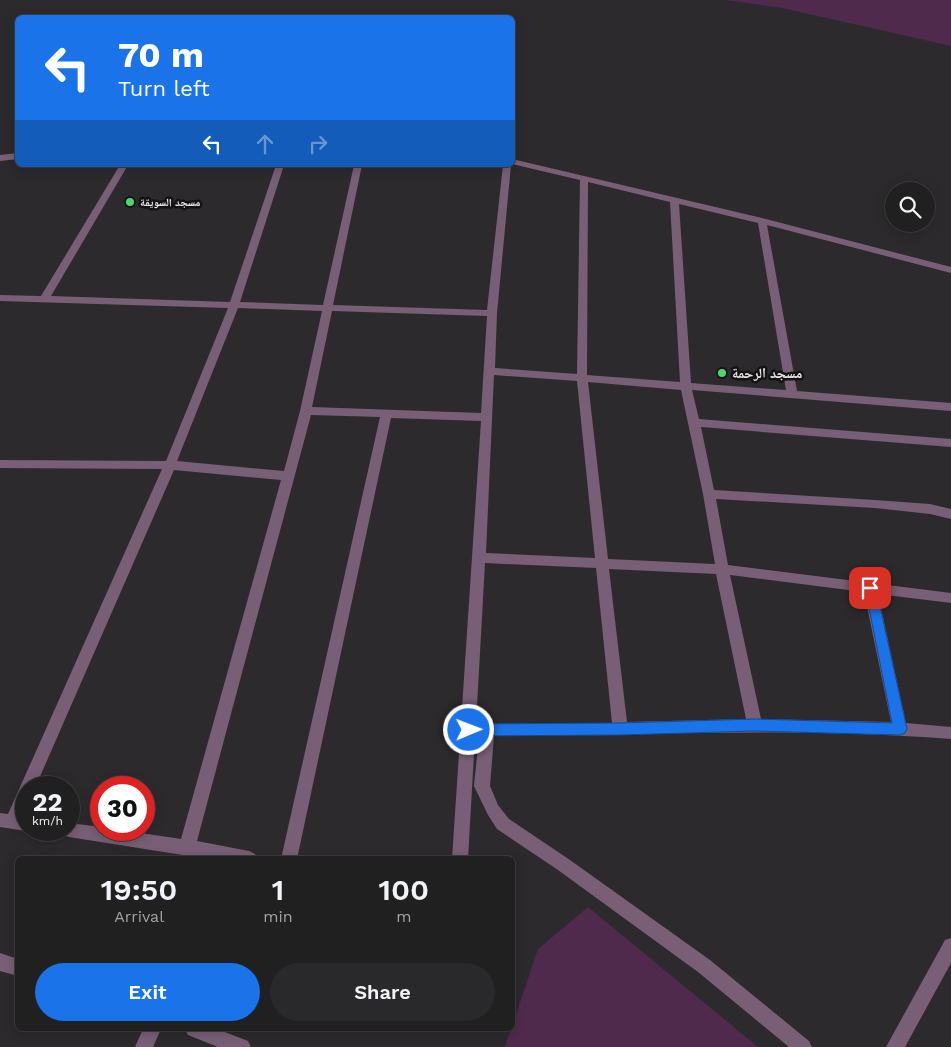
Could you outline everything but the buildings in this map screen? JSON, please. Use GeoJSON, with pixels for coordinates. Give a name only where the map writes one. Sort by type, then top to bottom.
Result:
{"type":"FeatureCollection","features":[{"type":"Feature","properties":{"kind":"street"},"geometry":{"type":"LineString","coordinates":[[0,158],[15,156]]}},
{"type":"Feature","properties":{"kind":"street"},"geometry":{"type":"LineString","coordinates":[[515,162],[762,221],[951,270]]}},
{"type":"Feature","properties":{"kind":"street"},"geometry":{"type":"LineString","coordinates":[[44,299],[123,167]]}},
{"type":"Feature","properties":{"kind":"street"},"geometry":{"type":"LineString","coordinates":[[33,776],[170,465],[234,305],[279,167]]}},
{"type":"Feature","properties":{"kind":"street"},"geometry":{"type":"LineString","coordinates":[[187,846],[306,412],[358,167]]}},
{"type":"Feature","properties":{"kind":"street"},"geometry":{"type":"LineString","coordinates":[[460,856],[488,416],[492,313],[507,167]]}},
{"type":"Feature","properties":{"kind":"street"},"geometry":{"type":"LineString","coordinates":[[584,178],[582,378],[620,729]]}},
{"type":"Feature","properties":{"kind":"street"},"geometry":{"type":"LineString","coordinates":[[674,200],[686,386],[755,725]]}},
{"type":"Feature","properties":{"kind":"street"},"geometry":{"type":"LineString","coordinates":[[762,221],[792,394]]}},
{"type":"Feature","properties":{"kind":"street"},"geometry":{"type":"LineString","coordinates":[[0,298],[492,313]]}},
{"type":"Feature","properties":{"kind":"street"},"geometry":{"type":"LineString","coordinates":[[489,370],[951,406]]}},
{"type":"Feature","properties":{"kind":"street"},"geometry":{"type":"LineString","coordinates":[[306,412],[488,416]]}},
{"type":"Feature","properties":{"kind":"street"},"geometry":{"type":"LineString","coordinates":[[290,856],[386,414]]}},
{"type":"Feature","properties":{"kind":"street"},"geometry":{"type":"LineString","coordinates":[[694,423],[951,443]]}},
{"type":"Feature","properties":{"kind":"street"},"geometry":{"type":"LineString","coordinates":[[0,464],[170,465],[288,476]]}},
{"type":"Feature","properties":{"kind":"street"},"geometry":{"type":"LineString","coordinates":[[709,494],[874,504],[930,509],[951,514]]}},
{"type":"Feature","properties":{"kind":"street"},"geometry":{"type":"LineString","coordinates":[[479,558],[722,569],[951,598]]}},
{"type":"Feature","properties":{"kind":"street"},"geometry":{"type":"LineString","coordinates":[[870,588],[900,729]]}},
{"type":"Feature","properties":{"kind":"street"},"geometry":{"type":"LineString","coordinates":[[469,730],[620,729],[755,725],[900,729],[951,733]]}},
{"type":"Feature","properties":{"kind":"street"},"geometry":{"type":"LineString","coordinates":[[487,730],[482,786],[493,810],[503,824],[564,865],[704,966],[803,1047]]}},
{"type":"Feature","properties":{"kind":"street"},"geometry":{"type":"LineString","coordinates":[[80,831],[187,846],[235,856]]}},
{"type":"Feature","properties":{"kind":"street"},"geometry":{"type":"LineString","coordinates":[[895,1047],[951,946]]}},
{"type":"Feature","properties":{"kind":"street"},"geometry":{"type":"LineString","coordinates":[[0,962],[15,967]]}},
{"type":"Feature","properties":{"kind":"street"},"geometry":{"type":"LineString","coordinates":[[144,1047],[151,1031]]}},
{"type":"Feature","properties":{"kind":"street"},"geometry":{"type":"LineString","coordinates":[[199,1031],[242,1047]]}},
{"type":"Feature","properties":{"kind":"shaded area"},"geometry":{"type":"Polygon","coordinates":[[[726,0],[951,0],[951,46],[782,8],[726,0]]]}},
{"type":"Feature","properties":{"kind":"shaded area"},"geometry":{"type":"Polygon","coordinates":[[[588,907],[758,1047],[505,1047],[510,1031],[515,1031],[515,1017],[538,949],[588,907]]]}},
{"type":"Feature","properties":{"kind":"place","name":"مسجد السويقة"},"geometry":{"type":"Point","coordinates":[130,202]}},
{"type":"Feature","properties":{"kind":"place","name":"مسجد الرحمة"},"geometry":{"type":"Point","coordinates":[722,373]}},
{"type":"Feature","properties":{"kind":"route"},"geometry":{"type":"LineString","coordinates":[[469,730],[620,729],[755,725],[900,729],[870,588]]}}]}
